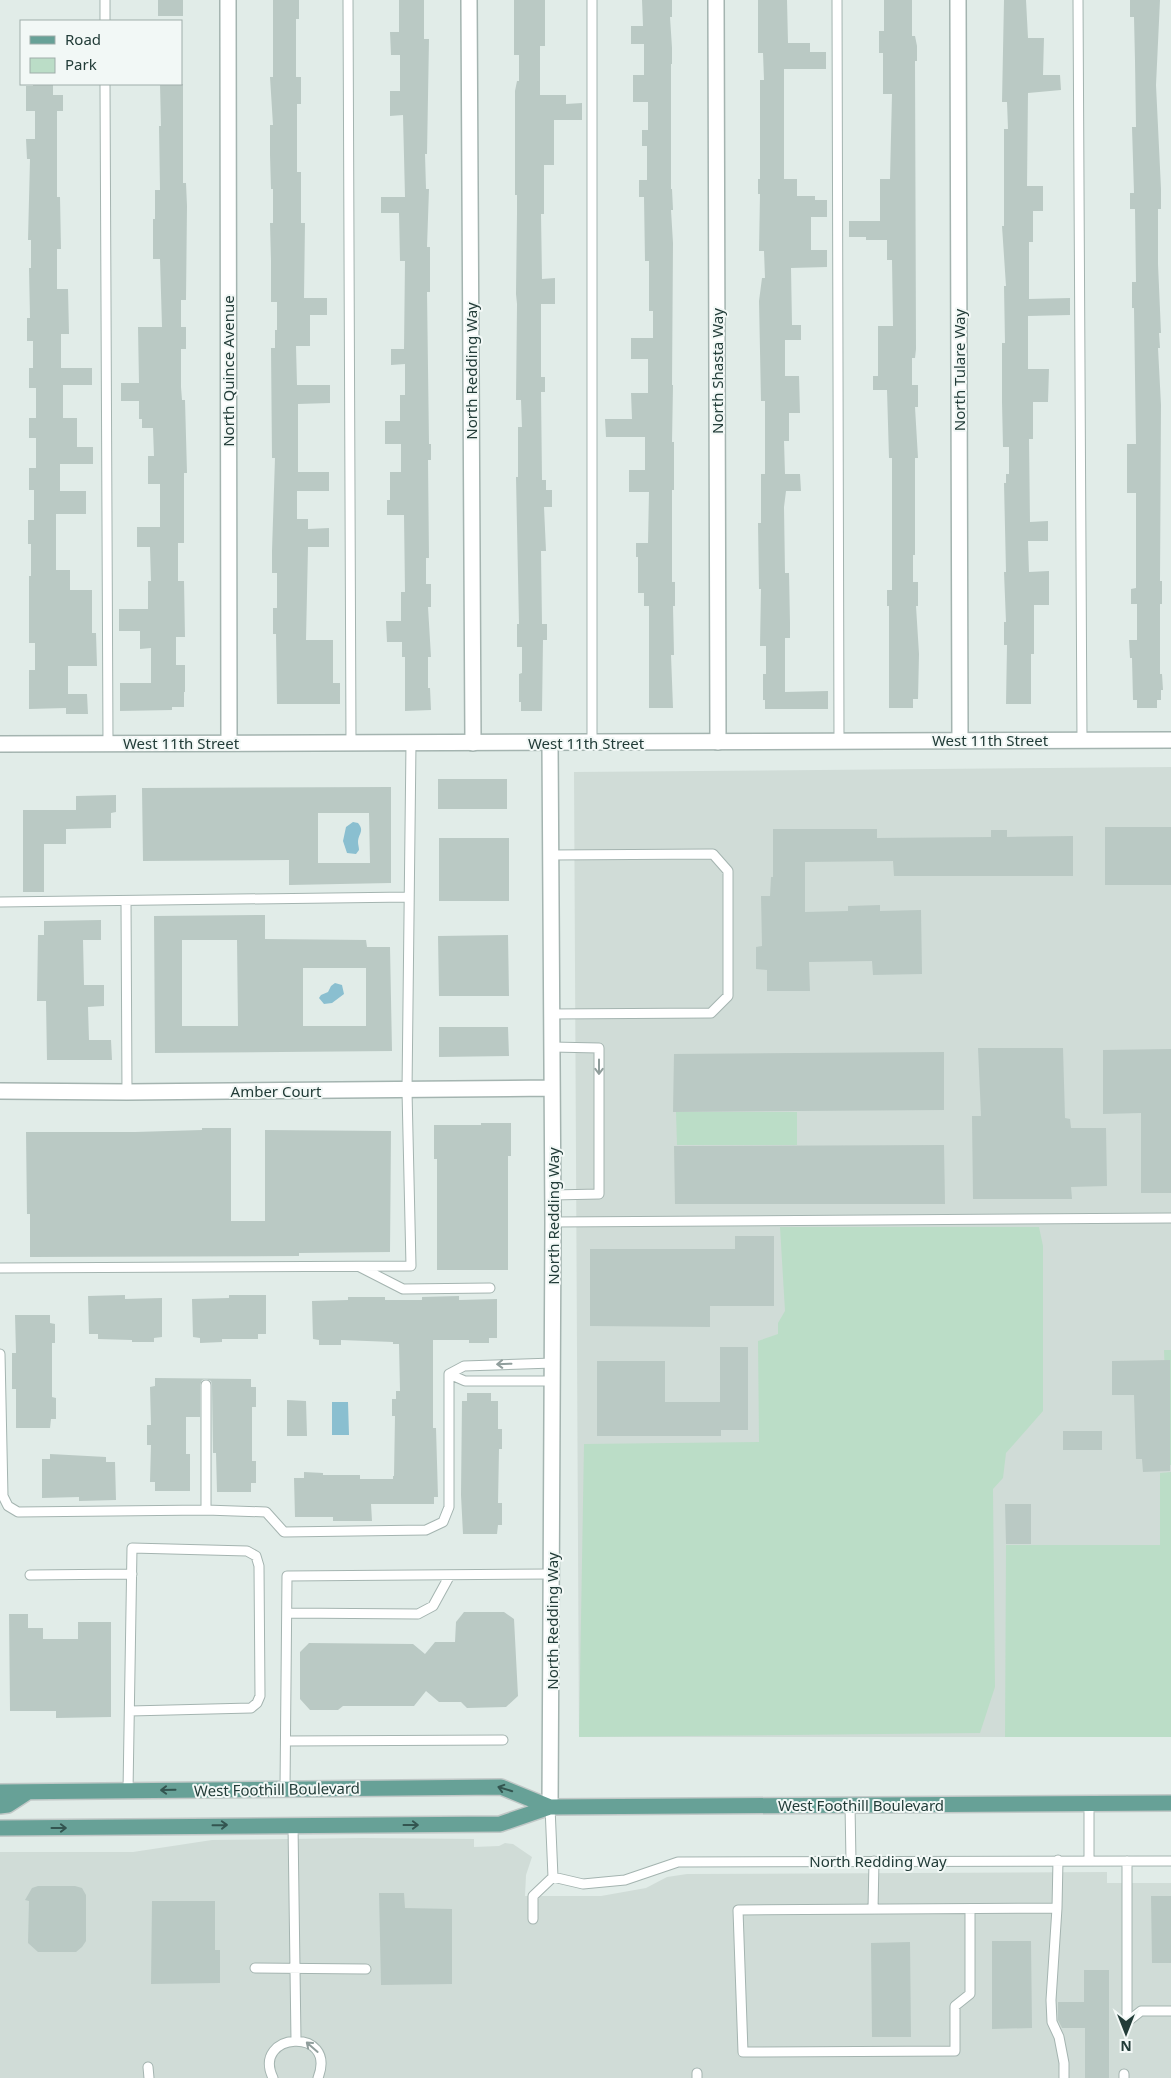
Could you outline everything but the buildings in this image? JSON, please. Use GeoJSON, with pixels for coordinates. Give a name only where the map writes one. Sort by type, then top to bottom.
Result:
{"type":"FeatureCollection","features":[{"type":"Feature","properties":{"kind":"main road","name":"West Foothill Boulevard"},"geometry":{"type":"LineString","coordinates":[[0,1792],[502,1786],[550,1807]]}},
{"type":"Feature","properties":{"kind":"main road"},"geometry":{"type":"LineString","coordinates":[[0,1806],[8,1805],[28,1792]]}},
{"type":"Feature","properties":{"kind":"main road","name":"West Foothill Boulevard"},"geometry":{"type":"LineString","coordinates":[[0,1828],[500,1824],[550,1807],[1171,1804]]}},
{"type":"Feature","properties":{"kind":"street","name":"North Quince Avenue"},"geometry":{"type":"LineString","coordinates":[[228,0],[229,743]]}},
{"type":"Feature","properties":{"kind":"street","name":"North Redding Way"},"geometry":{"type":"LineString","coordinates":[[469,0],[473,743]]}},
{"type":"Feature","properties":{"kind":"street","name":"North Shasta Way"},"geometry":{"type":"LineString","coordinates":[[716,0],[718,742]]}},
{"type":"Feature","properties":{"kind":"street","name":"North Tulare Way"},"geometry":{"type":"LineString","coordinates":[[958,0],[960,740]]}},
{"type":"Feature","properties":{"kind":"street","name":"West 11th Street"},"geometry":{"type":"LineString","coordinates":[[0,744],[1171,740]]}},
{"type":"Feature","properties":{"kind":"street","name":"North Redding Way"},"geometry":{"type":"LineString","coordinates":[[550,743],[553,1195],[550,1807]]}},
{"type":"Feature","properties":{"kind":"street","name":"Amber Court"},"geometry":{"type":"LineString","coordinates":[[0,1091],[127,1092],[552,1088]]}},
{"type":"Feature","properties":{"kind":"lane"},"geometry":{"type":"LineString","coordinates":[[105,0],[105,20]]}},
{"type":"Feature","properties":{"kind":"lane"},"geometry":{"type":"LineString","coordinates":[[348,0],[351,743]]}},
{"type":"Feature","properties":{"kind":"lane"},"geometry":{"type":"LineString","coordinates":[[592,0],[592,742]]}},
{"type":"Feature","properties":{"kind":"lane"},"geometry":{"type":"LineString","coordinates":[[838,0],[839,741]]}},
{"type":"Feature","properties":{"kind":"lane"},"geometry":{"type":"LineString","coordinates":[[1078,0],[1082,740]]}},
{"type":"Feature","properties":{"kind":"lane"},"geometry":{"type":"LineString","coordinates":[[105,85],[108,743]]}},
{"type":"Feature","properties":{"kind":"lane"},"geometry":{"type":"LineString","coordinates":[[0,1268],[411,1266],[407,1090],[411,743]]}},
{"type":"Feature","properties":{"kind":"lane"},"geometry":{"type":"LineString","coordinates":[[551,855],[713,854],[728,871],[728,996],[711,1013],[552,1014]]}},
{"type":"Feature","properties":{"kind":"lane"},"geometry":{"type":"LineString","coordinates":[[0,902],[126,902],[409,897]]}},
{"type":"Feature","properties":{"kind":"lane"},"geometry":{"type":"LineString","coordinates":[[126,902],[127,1092]]}},
{"type":"Feature","properties":{"kind":"lane"},"geometry":{"type":"LineString","coordinates":[[552,1047],[599,1048],[599,1194],[553,1195]]}},
{"type":"Feature","properties":{"kind":"lane"},"geometry":{"type":"LineString","coordinates":[[553,1222],[1171,1218]]}},
{"type":"Feature","properties":{"kind":"lane"},"geometry":{"type":"LineString","coordinates":[[358,1266],[403,1289],[490,1288]]}},
{"type":"Feature","properties":{"kind":"lane"},"geometry":{"type":"LineString","coordinates":[[0,1354],[3,1496],[8,1506],[18,1512],[206,1510],[266,1512],[284,1532],[426,1530],[443,1522],[449,1507],[449,1374]]}},
{"type":"Feature","properties":{"kind":"lane"},"geometry":{"type":"LineString","coordinates":[[449,1374],[464,1366],[553,1363]]}},
{"type":"Feature","properties":{"kind":"lane"},"geometry":{"type":"LineString","coordinates":[[449,1374],[465,1381],[553,1381]]}},
{"type":"Feature","properties":{"kind":"lane"},"geometry":{"type":"LineString","coordinates":[[206,1385],[206,1510]]}},
{"type":"Feature","properties":{"kind":"lane"},"geometry":{"type":"LineString","coordinates":[[128,1791],[132,1548],[248,1551],[256,1556],[259,1566],[260,1696],[257,1703],[251,1708],[130,1711]]}},
{"type":"Feature","properties":{"kind":"lane"},"geometry":{"type":"LineString","coordinates":[[30,1575],[132,1574]]}},
{"type":"Feature","properties":{"kind":"lane"},"geometry":{"type":"LineString","coordinates":[[285,1789],[287,1576],[552,1574]]}},
{"type":"Feature","properties":{"kind":"lane"},"geometry":{"type":"LineString","coordinates":[[287,1613],[418,1614],[433,1606],[450,1575]]}},
{"type":"Feature","properties":{"kind":"lane"},"geometry":{"type":"LineString","coordinates":[[286,1741],[503,1740]]}},
{"type":"Feature","properties":{"kind":"lane"},"geometry":{"type":"LineString","coordinates":[[1089,1804],[1090,1860]]}},
{"type":"Feature","properties":{"kind":"lane"},"geometry":{"type":"LineString","coordinates":[[850,1805],[850,1861]]}},
{"type":"Feature","properties":{"kind":"lane","name":"North Redding Way"},"geometry":{"type":"LineString","coordinates":[[550,1807],[553,1877],[583,1884],[625,1880],[678,1862],[1171,1861]]}},
{"type":"Feature","properties":{"kind":"lane"},"geometry":{"type":"LineString","coordinates":[[293,1825],[296,2040]]}},
{"type":"Feature","properties":{"kind":"lane"},"geometry":{"type":"LineString","coordinates":[[1058,1860],[1051,2000],[1052,2022],[1059,2037],[1064,2063],[1064,2078]]}},
{"type":"Feature","properties":{"kind":"lane"},"geometry":{"type":"LineString","coordinates":[[874,1861],[874,1909]]}},
{"type":"Feature","properties":{"kind":"lane"},"geometry":{"type":"LineString","coordinates":[[1127,1861],[1128,2022],[1141,2011],[1171,2011]]}},
{"type":"Feature","properties":{"kind":"lane"},"geometry":{"type":"LineString","coordinates":[[533,1919],[533,1896],[553,1877]]}},
{"type":"Feature","properties":{"kind":"lane"},"geometry":{"type":"LineString","coordinates":[[970,1909],[970,1994],[955,2006],[955,2052],[743,2052],[738,1910],[1056,1908]]}},
{"type":"Feature","properties":{"kind":"lane"},"geometry":{"type":"LineString","coordinates":[[254,1968],[366,1969]]}},
{"type":"Feature","properties":{"kind":"lane"},"geometry":{"type":"LineString","coordinates":[[273,2078],[269,2065],[275,2050],[288,2041],[296,2040],[313,2046],[318,2053],[321,2068],[318,2078]]}},
{"type":"Feature","properties":{"kind":"lane"},"geometry":{"type":"LineString","coordinates":[[148,2067],[148,2078]]}},
{"type":"Feature","properties":{"kind":"shaded area"},"geometry":{"type":"Polygon","coordinates":[[[1171,767],[1171,1737],[579,1737],[574,772],[1171,767]]]}},
{"type":"Feature","properties":{"kind":"shaded area"},"geometry":{"type":"Polygon","coordinates":[[[474,1839],[474,1847],[499,1846],[505,1843],[513,1844],[532,1857],[526,1875],[525,1896],[601,1896],[646,1888],[667,1877],[687,1874],[1107,1872],[1107,1883],[1171,1883],[1171,2078],[0,2078],[0,1852],[133,1852],[212,1840],[474,1839]]]}},
{"type":"Feature","properties":{"kind":"green space"},"geometry":{"type":"Polygon","coordinates":[[[676,1112],[797,1112],[797,1145],[677,1145],[676,1112]]]}},
{"type":"Feature","properties":{"kind":"green space"},"geometry":{"type":"Polygon","coordinates":[[[780,1227],[1039,1227],[1043,1246],[1043,1411],[1006,1453],[1003,1478],[993,1489],[995,1687],[980,1733],[579,1737],[584,1444],[759,1442],[758,1341],[778,1334],[778,1323],[785,1311],[780,1227]]]}},
{"type":"Feature","properties":{"kind":"green space"},"geometry":{"type":"Polygon","coordinates":[[[1164,1350],[1171,1350],[1171,1465],[1168,1465],[1164,1350]]]}},
{"type":"Feature","properties":{"kind":"green space"},"geometry":{"type":"Polygon","coordinates":[[[1171,1472],[1171,1737],[1005,1737],[1006,1545],[1160,1545],[1160,1473],[1171,1472]]]}},
{"type":"Feature","properties":{"kind":"water"},"geometry":{"type":"Polygon","coordinates":[[[353,822],[358,823],[361,828],[358,839],[359,850],[356,854],[347,853],[343,841],[346,827],[353,822]]]}},
{"type":"Feature","properties":{"kind":"water"},"geometry":{"type":"Polygon","coordinates":[[[335,983],[342,985],[344,994],[332,1003],[324,1004],[319,998],[328,992],[335,983]]]}},
{"type":"Feature","properties":{"kind":"water"},"geometry":{"type":"Polygon","coordinates":[[[332,1402],[348,1402],[349,1435],[332,1435],[332,1402]]]}}]}
